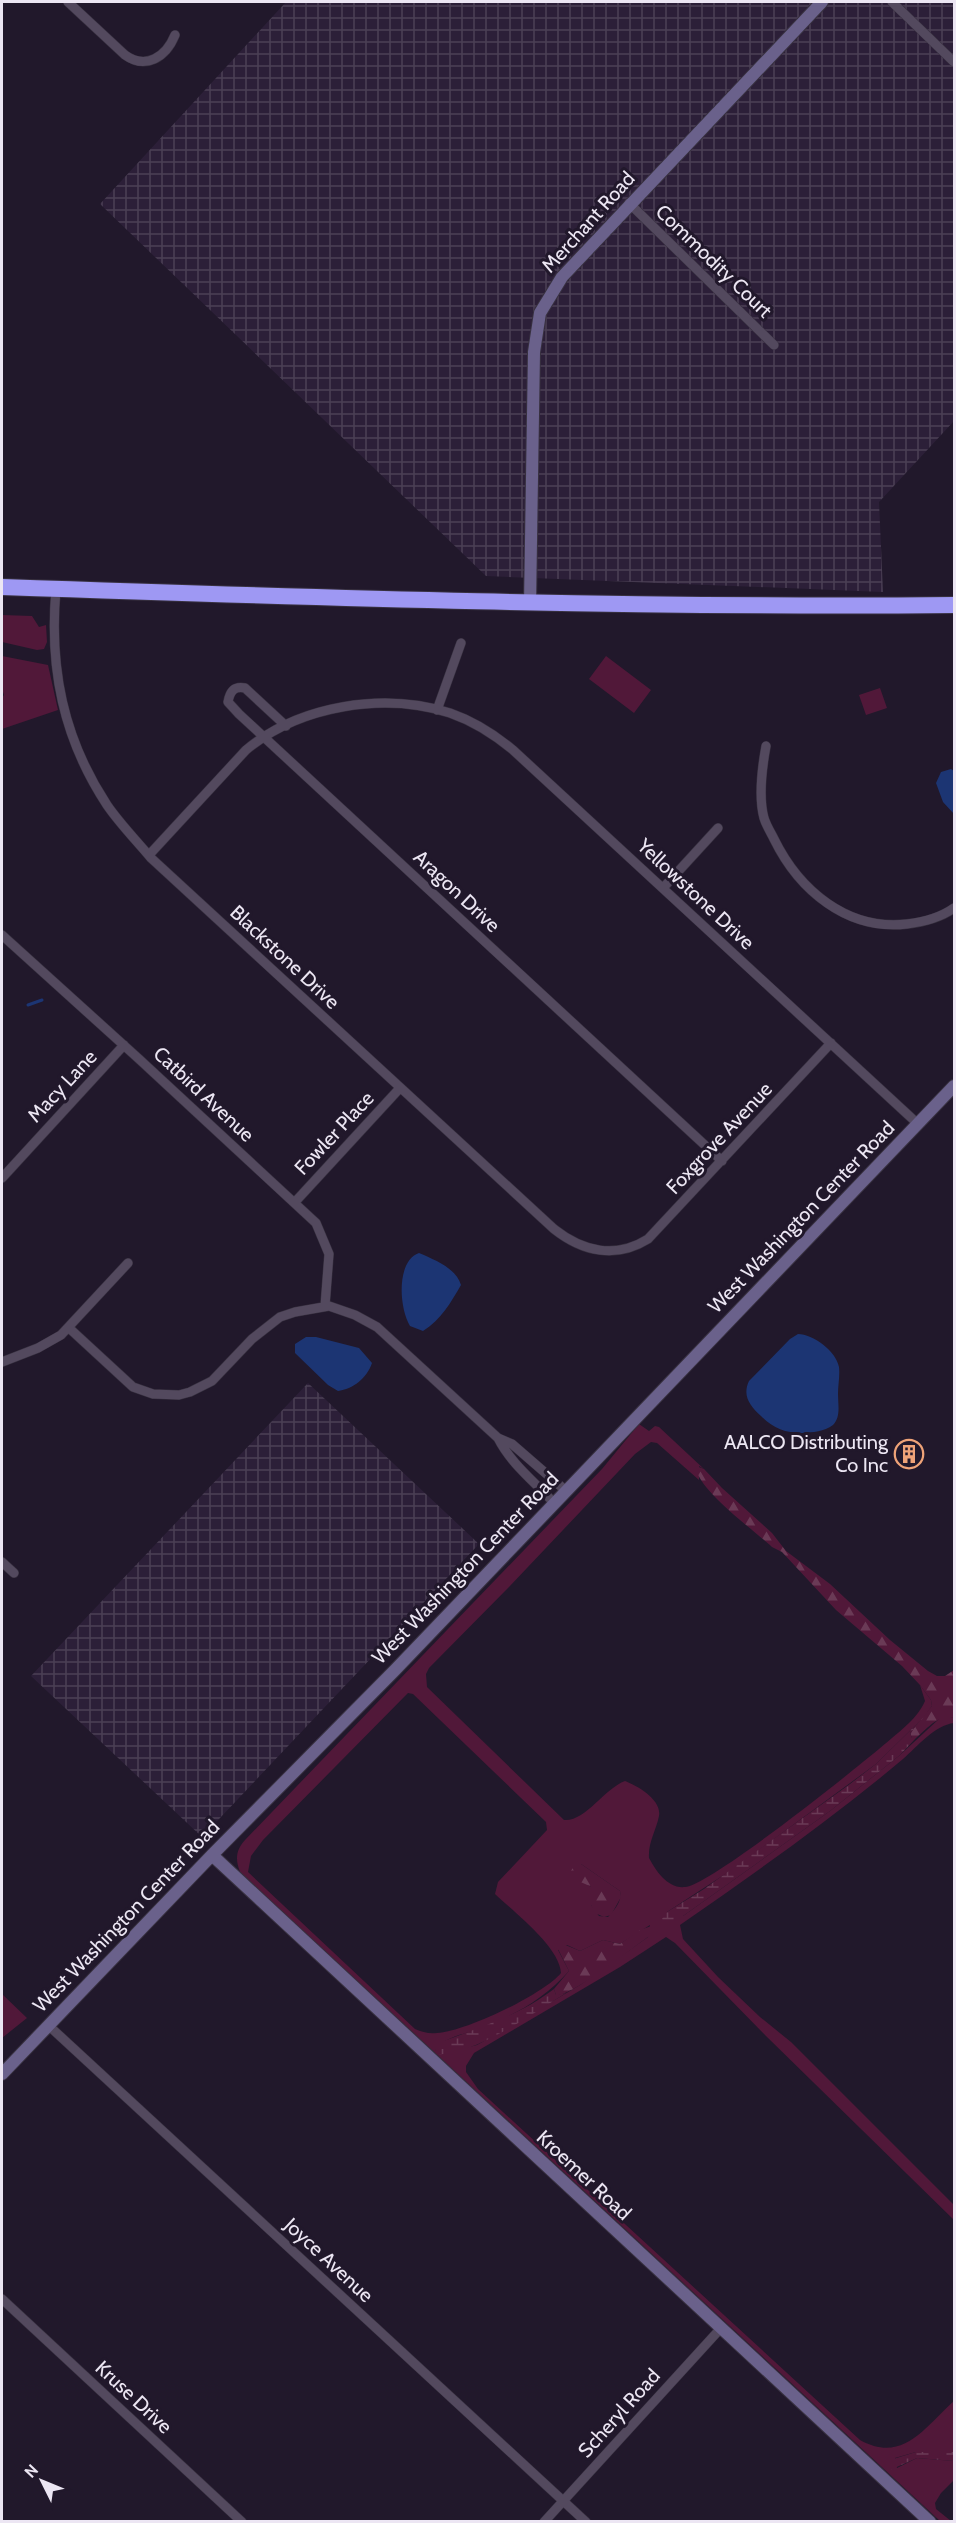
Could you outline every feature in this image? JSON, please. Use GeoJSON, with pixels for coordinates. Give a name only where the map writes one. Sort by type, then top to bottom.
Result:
{"type":"FeatureCollection","features":[{"type":"Feature","properties":{"kind":"highway"},"geometry":{"type":"LineString","coordinates":[[2,588],[530,604],[818,607],[954,605]]}},
{"type":"Feature","properties":{"kind":"street"},"geometry":{"type":"LineString","coordinates":[[68,2],[125,55],[135,60],[144,62],[160,57],[168,49],[175,35]]}},
{"type":"Feature","properties":{"kind":"street","name":"Merchant Road"},"geometry":{"type":"LineString","coordinates":[[530,604],[534,352],[540,313],[562,277],[629,203],[822,2]]}},
{"type":"Feature","properties":{"kind":"street"},"geometry":{"type":"LineString","coordinates":[[892,2],[954,62]]}},
{"type":"Feature","properties":{"kind":"street","name":"Commodity Court"},"geometry":{"type":"LineString","coordinates":[[629,203],[774,345]]}},
{"type":"Feature","properties":{"kind":"street","name":"Blackstone Drive"},"geometry":{"type":"LineString","coordinates":[[56,589],[52,627],[57,675],[75,744],[107,805],[149,855],[565,1238],[587,1249],[627,1249]]}},
{"type":"Feature","properties":{"kind":"street"},"geometry":{"type":"LineString","coordinates":[[437,710],[461,643]]}},
{"type":"Feature","properties":{"kind":"street","name":"Aragon Drive"},"geometry":{"type":"LineString","coordinates":[[286,726],[245,688],[235,688],[228,702],[264,737],[722,1161]]}},
{"type":"Feature","properties":{"kind":"street","name":"Yellowstone Drive"},"geometry":{"type":"LineString","coordinates":[[149,855],[246,750],[264,737],[286,726],[326,710],[373,703],[414,706],[437,710],[465,719],[500,740],[918,1124]]}},
{"type":"Feature","properties":{"kind":"street"},"geometry":{"type":"LineString","coordinates":[[766,746],[761,782],[764,818],[786,862],[816,895],[834,909],[891,926],[924,922],[954,908]]}},
{"type":"Feature","properties":{"kind":"street"},"geometry":{"type":"LineString","coordinates":[[663,888],[718,828]]}},
{"type":"Feature","properties":{"kind":"street","name":"Catbird Avenue"},"geometry":{"type":"LineString","coordinates":[[2,935],[316,1223],[326,1244],[330,1268],[325,1306]]}},
{"type":"Feature","properties":{"kind":"street","name":"Foxgrove Avenue"},"geometry":{"type":"LineString","coordinates":[[627,1249],[648,1239],[831,1043]]}},
{"type":"Feature","properties":{"kind":"street","name":"Macy Lane"},"geometry":{"type":"LineString","coordinates":[[2,1178],[124,1045]]}},
{"type":"Feature","properties":{"kind":"street","name":"West Washington Center Road"},"geometry":{"type":"LineString","coordinates":[[2,2074],[394,1670],[954,1086]]}},
{"type":"Feature","properties":{"kind":"street","name":"Fowler Place"},"geometry":{"type":"LineString","coordinates":[[295,1202],[400,1088]]}},
{"type":"Feature","properties":{"kind":"street"},"geometry":{"type":"LineString","coordinates":[[2,1362],[50,1342],[69,1328],[129,1263]]}},
{"type":"Feature","properties":{"kind":"street"},"geometry":{"type":"LineString","coordinates":[[69,1328],[133,1386],[153,1394],[179,1395],[196,1390],[212,1381],[252,1338],[273,1322],[295,1312],[325,1306],[355,1315],[377,1327],[498,1438],[518,1466],[554,1503]]}},
{"type":"Feature","properties":{"kind":"street"},"geometry":{"type":"LineString","coordinates":[[498,1438],[512,1444],[565,1490]]}},
{"type":"Feature","properties":{"kind":"street"},"geometry":{"type":"LineString","coordinates":[[2,1562],[14,1573]]}},
{"type":"Feature","properties":{"kind":"street","name":"Kroemer Road"},"geometry":{"type":"LineString","coordinates":[[212,1855],[930,2522]]}},
{"type":"Feature","properties":{"kind":"street","name":"Joyce Avenue"},"geometry":{"type":"LineString","coordinates":[[48,2025],[586,2522]]}},
{"type":"Feature","properties":{"kind":"street","name":"Kruse Drive"},"geometry":{"type":"LineString","coordinates":[[2,2299],[242,2522]]}},
{"type":"Feature","properties":{"kind":"street","name":"Scheryl Road"},"geometry":{"type":"LineString","coordinates":[[544,2522],[721,2328]]}},
{"type":"Feature","properties":{"kind":"shaded area"},"geometry":{"type":"Polygon","coordinates":[[[286,2],[954,2],[954,421],[879,502],[883,592],[486,576],[100,204],[286,2]]]}},
{"type":"Feature","properties":{"kind":"shaded area"},"geometry":{"type":"Polygon","coordinates":[[[308,1383],[479,1544],[202,1837],[31,1676],[308,1383]]]}},
{"type":"Feature","properties":{"kind":"green space"},"geometry":{"type":"Polygon","coordinates":[[[2,615],[32,616],[39,627],[46,625],[47,642],[44,649],[37,650],[2,642],[2,615]]]}},
{"type":"Feature","properties":{"kind":"green space"},"geometry":{"type":"Polygon","coordinates":[[[2,656],[48,665],[58,710],[2,729],[2,698],[4,695],[2,656]]]}},
{"type":"Feature","properties":{"kind":"green space"},"geometry":{"type":"Polygon","coordinates":[[[606,656],[651,690],[634,713],[589,679],[606,656]]]}},
{"type":"Feature","properties":{"kind":"green space"},"geometry":{"type":"Polygon","coordinates":[[[880,688],[887,708],[866,715],[859,695],[880,688]]]}},
{"type":"Feature","properties":{"kind":"green space"},"geometry":{"type":"Polygon","coordinates":[[[639,1424],[649,1431],[655,1426],[659,1427],[704,1469],[699,1466],[699,1480],[657,1443],[651,1442],[635,1454],[429,1668],[426,1674],[427,1687],[564,1820],[580,1816],[610,1790],[625,1781],[648,1794],[659,1810],[649,1858],[668,1882],[685,1887],[728,1864],[761,1841],[893,1737],[914,1718],[925,1701],[920,1685],[931,1700],[932,1706],[924,1717],[876,1764],[733,1869],[667,1912],[683,1916],[830,1811],[900,1755],[940,1718],[947,1716],[954,1718],[954,1723],[933,1732],[903,1759],[821,1824],[680,1925],[683,1939],[718,1977],[760,2017],[791,2042],[954,2205],[954,2220],[766,2036],[675,1943],[666,1937],[620,1967],[474,2053],[466,2066],[466,2072],[478,2089],[860,2440],[889,2448],[901,2445],[923,2431],[954,2401],[954,2452],[916,2452],[895,2458],[897,2468],[917,2458],[954,2461],[954,2480],[935,2503],[936,2509],[951,2521],[940,2521],[240,1872],[238,1867],[238,1851],[245,1840],[602,1469],[639,1424]],[[408,1693],[263,1840],[251,1856],[248,1872],[415,2029],[437,2033],[466,2026],[522,2001],[552,1982],[561,1973],[559,1963],[544,1941],[495,1894],[498,1882],[547,1830],[546,1822],[413,1694],[408,1693]],[[581,1864],[584,1882],[591,1887],[591,1905],[599,1916],[608,1917],[619,1902],[620,1891],[581,1864]],[[650,1925],[620,1944],[603,1940],[580,1951],[567,1945],[558,1950],[569,1971],[560,1981],[530,2004],[509,2016],[451,2038],[435,2050],[441,2054],[477,2045],[509,2027],[580,1985],[648,1937],[650,1925]]]}},
{"type":"Feature","properties":{"kind":"green space"},"geometry":{"type":"Polygon","coordinates":[[[696,1466],[704,1469],[772,1533],[786,1551],[830,1584],[890,1640],[928,1671],[937,1676],[945,1676],[954,1670],[954,1718],[938,1720],[916,1738],[912,1738],[910,1733],[932,1706],[931,1700],[920,1685],[902,1666],[836,1610],[782,1552],[772,1547],[715,1497],[698,1475],[696,1466]]]}},
{"type":"Feature","properties":{"kind":"green space"},"geometry":{"type":"Polygon","coordinates":[[[924,1717],[910,1733],[912,1738],[916,1738],[900,1755],[830,1811],[683,1916],[666,1923],[662,1919],[667,1912],[704,1889],[876,1764],[924,1717]]]}},
{"type":"Feature","properties":{"kind":"green space"},"geometry":{"type":"Polygon","coordinates":[[[581,1864],[620,1891],[621,1897],[611,1915],[604,1917],[595,1913],[591,1905],[591,1887],[568,1875],[575,1865],[581,1864]]]}},
{"type":"Feature","properties":{"kind":"green space"},"geometry":{"type":"Polygon","coordinates":[[[657,1924],[657,1930],[602,1971],[564,1994],[556,1995],[554,1989],[569,1971],[558,1949],[563,1944],[580,1951],[603,1940],[620,1944],[640,1930],[657,1924]]]}},
{"type":"Feature","properties":{"kind":"green space"},"geometry":{"type":"Polygon","coordinates":[[[554,1989],[556,1995],[566,1993],[485,2041],[451,2053],[437,2054],[436,2045],[441,2042],[514,2013],[554,1989]]]}},
{"type":"Feature","properties":{"kind":"green space"},"geometry":{"type":"Polygon","coordinates":[[[2,1994],[27,2018],[2,2038],[2,1994]]]}},
{"type":"Feature","properties":{"kind":"green space"},"geometry":{"type":"Polygon","coordinates":[[[916,2452],[954,2452],[954,2461],[917,2458],[890,2470],[887,2468],[887,2462],[890,2460],[916,2452]]]}},
{"type":"Feature","properties":{"kind":"water"},"geometry":{"type":"Polygon","coordinates":[[[951,769],[954,771],[954,814],[943,802],[936,783],[941,772],[951,769]]]}},
{"type":"Feature","properties":{"kind":"water"},"geometry":{"type":"Polygon","coordinates":[[[419,1253],[450,1269],[461,1285],[440,1316],[423,1331],[410,1326],[402,1297],[406,1265],[419,1253]]]}},
{"type":"Feature","properties":{"kind":"water"},"geometry":{"type":"Polygon","coordinates":[[[798,1334],[823,1344],[833,1355],[839,1367],[836,1422],[826,1429],[802,1433],[775,1427],[754,1408],[748,1400],[746,1391],[749,1381],[790,1339],[798,1334]]]}},
{"type":"Feature","properties":{"kind":"water"},"geometry":{"type":"Polygon","coordinates":[[[306,1337],[316,1337],[359,1348],[372,1363],[370,1368],[359,1382],[338,1391],[328,1385],[295,1353],[295,1344],[306,1337]]]}},
{"type":"Feature","properties":{"kind":"waterway"},"geometry":{"type":"LineString","coordinates":[[28,1005],[42,1000]]}},
{"type":"Feature","properties":{"kind":"place","name":"AALCO Distributing Co Inc"},"geometry":{"type":"Point","coordinates":[909,1454]}}]}
